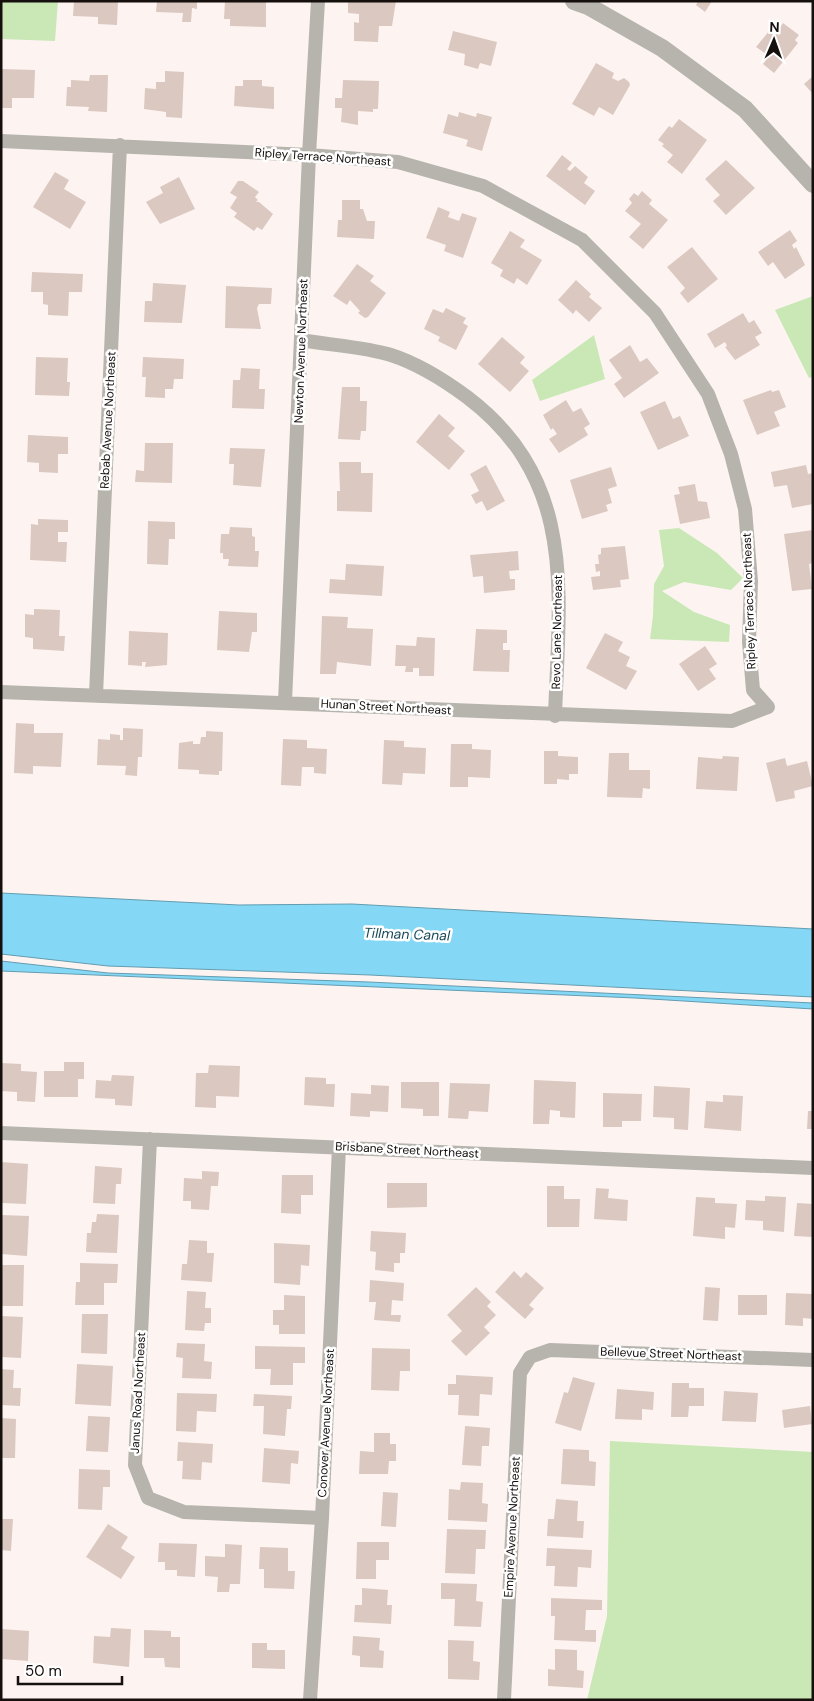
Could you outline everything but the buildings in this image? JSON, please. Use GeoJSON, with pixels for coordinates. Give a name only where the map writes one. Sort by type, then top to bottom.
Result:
{"type":"FeatureCollection","features":[{"type":"Feature","properties":{"kind":"street","name":"Newton Avenue Northeast"},"geometry":{"type":"LineString","coordinates":[[285,702],[309,155],[318,1]]}},
{"type":"Feature","properties":{"kind":"street"},"geometry":{"type":"LineString","coordinates":[[574,1],[588,6],[662,48],[739,105],[813,184]]}},
{"type":"Feature","properties":{"kind":"street","name":"Ripley Terrace Northeast"},"geometry":{"type":"LineString","coordinates":[[1,141],[120,145],[309,155],[398,162],[483,186],[582,240],[655,313],[708,394],[731,454],[745,509],[751,581],[749,642],[753,690],[768,707]]}},
{"type":"Feature","properties":{"kind":"street","name":"Rebab Avenue Northeast"},"geometry":{"type":"LineString","coordinates":[[96,695],[120,145]]}},
{"type":"Feature","properties":{"kind":"street","name":"Revo Lane Northeast"},"geometry":{"type":"LineString","coordinates":[[301,340],[391,355],[440,377],[492,416],[529,466],[553,527],[559,579],[555,716]]}},
{"type":"Feature","properties":{"kind":"street","name":"Hunan Street Northeast"},"geometry":{"type":"LineString","coordinates":[[1,692],[285,702],[555,716],[732,721],[768,707]]}},
{"type":"Feature","properties":{"kind":"street","name":"Brisbane Street Northeast"},"geometry":{"type":"LineString","coordinates":[[1,1133],[813,1168]]}},
{"type":"Feature","properties":{"kind":"street","name":"Janus Road Northeast"},"geometry":{"type":"LineString","coordinates":[[150,1139],[135,1465],[148,1498],[184,1512],[322,1518]]}},
{"type":"Feature","properties":{"kind":"street","name":"Conover Avenue Northeast"},"geometry":{"type":"LineString","coordinates":[[310,1700],[322,1518],[339,1147]]}},
{"type":"Feature","properties":{"kind":"street","name":"Bellevue Street Northeast"},"geometry":{"type":"LineString","coordinates":[[530,1357],[550,1350],[813,1360]]}},
{"type":"Feature","properties":{"kind":"street","name":"Empire Avenue Northeast"},"geometry":{"type":"LineString","coordinates":[[504,1700],[520,1373],[530,1357]]}},
{"type":"Feature","properties":{"kind":"green space"},"geometry":{"type":"Polygon","coordinates":[[[1,1],[58,1],[55,41],[1,39],[1,1]]]}},
{"type":"Feature","properties":{"kind":"green space"},"geometry":{"type":"Polygon","coordinates":[[[813,296],[813,377],[809,378],[775,310],[813,296]]]}},
{"type":"Feature","properties":{"kind":"green space"},"geometry":{"type":"Polygon","coordinates":[[[594,335],[605,379],[540,401],[532,380],[594,335]]]}},
{"type":"Feature","properties":{"kind":"green space"},"geometry":{"type":"Polygon","coordinates":[[[679,528],[717,553],[743,578],[731,590],[684,582],[662,591],[694,612],[730,625],[729,642],[650,639],[654,584],[664,566],[659,530],[679,528]]]}},
{"type":"Feature","properties":{"kind":"green space"},"geometry":{"type":"Polygon","coordinates":[[[610,1441],[813,1452],[813,1700],[587,1700],[607,1616],[610,1441]]]}},
{"type":"Feature","properties":{"kind":"water","name":"Tillman Canal"},"geometry":{"type":"Polygon","coordinates":[[[1,893],[239,905],[352,904],[813,929],[813,997],[370,975],[108,966],[1,954],[1,893]]]}},
{"type":"Feature","properties":{"kind":"water"},"geometry":{"type":"Polygon","coordinates":[[[1,961],[108,973],[369,982],[813,1003],[813,1009],[635,998],[1,971],[1,961]]]}}]}
